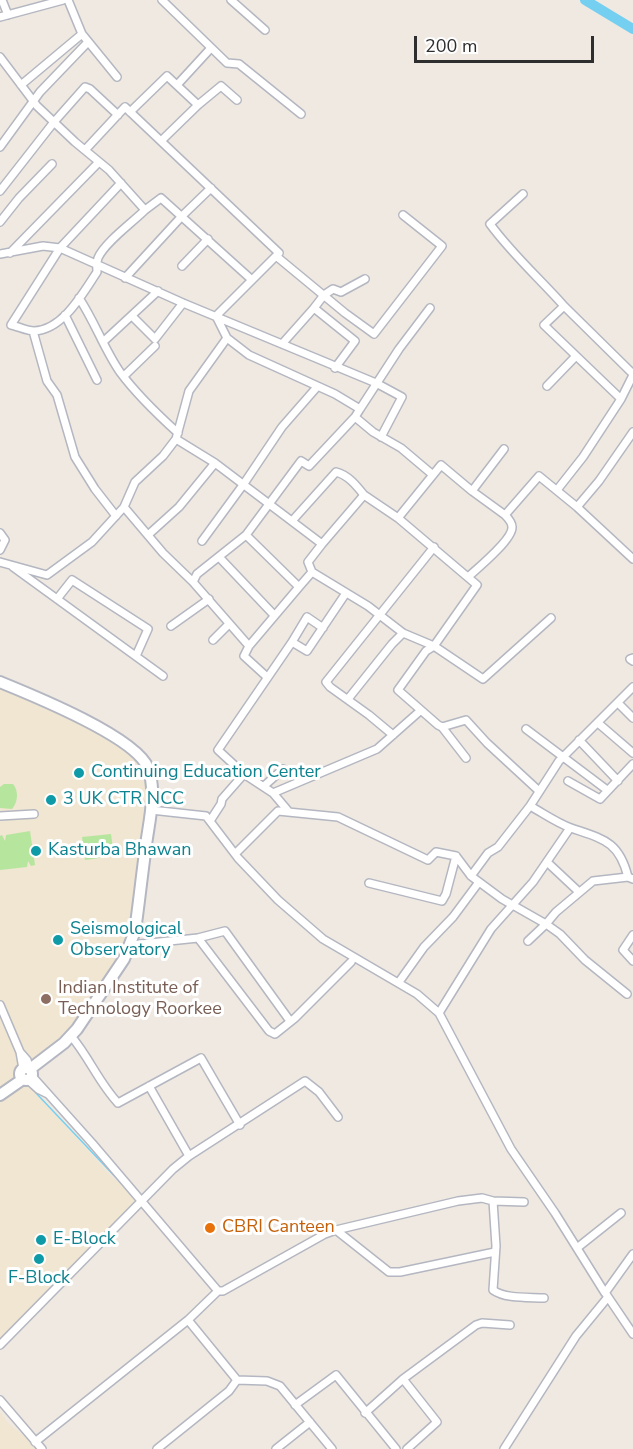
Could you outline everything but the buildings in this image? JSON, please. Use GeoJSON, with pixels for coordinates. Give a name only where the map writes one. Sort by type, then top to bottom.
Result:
{"type":"FeatureCollection","features":[{"type":"Feature","properties":{"kind":"street"},"geometry":{"type":"LineString","coordinates":[[2,0],[4,16],[38,3],[63,0]]}},
{"type":"Feature","properties":{"kind":"street"},"geometry":{"type":"LineString","coordinates":[[68,0],[82,34],[117,77]]}},
{"type":"Feature","properties":{"kind":"street"},"geometry":{"type":"LineString","coordinates":[[162,0],[227,63],[239,64],[302,114]]}},
{"type":"Feature","properties":{"kind":"street"},"geometry":{"type":"LineString","coordinates":[[231,0],[265,30]]}},
{"type":"Feature","properties":{"kind":"street"},"geometry":{"type":"LineString","coordinates":[[21,85],[82,34]]}},
{"type":"Feature","properties":{"kind":"street"},"geometry":{"type":"LineString","coordinates":[[0,147],[40,92],[88,42]]}},
{"type":"Feature","properties":{"kind":"street"},"geometry":{"type":"LineString","coordinates":[[177,85],[211,48]]}},
{"type":"Feature","properties":{"kind":"street"},"geometry":{"type":"LineString","coordinates":[[0,57],[34,102],[121,183],[145,210]]}},
{"type":"Feature","properties":{"kind":"street"},"geometry":{"type":"LineString","coordinates":[[130,111],[167,76],[198,105]]}},
{"type":"Feature","properties":{"kind":"street"},"geometry":{"type":"LineString","coordinates":[[162,141],[221,86],[237,100]]}},
{"type":"Feature","properties":{"kind":"street"},"geometry":{"type":"LineString","coordinates":[[0,191],[54,122],[85,87],[118,115]]}},
{"type":"Feature","properties":{"kind":"street"},"geometry":{"type":"LineString","coordinates":[[85,150],[125,107],[279,253],[216,316]]}},
{"type":"Feature","properties":{"kind":"street"},"geometry":{"type":"LineString","coordinates":[[4,256],[99,162]]}},
{"type":"Feature","properties":{"kind":"street"},"geometry":{"type":"LineString","coordinates":[[0,222],[19,198],[52,164]]}},
{"type":"Feature","properties":{"kind":"street"},"geometry":{"type":"LineString","coordinates":[[121,183],[60,248],[11,325],[33,331],[52,325],[65,315],[98,273],[98,257],[145,210],[161,198],[252,280]]}},
{"type":"Feature","properties":{"kind":"street"},"geometry":{"type":"LineString","coordinates":[[125,278],[211,188]]}},
{"type":"Feature","properties":{"kind":"street"},"geometry":{"type":"LineString","coordinates":[[523,194],[490,224],[507,247],[633,375],[621,399],[583,458],[557,490]]}},
{"type":"Feature","properties":{"kind":"street"},"geometry":{"type":"LineString","coordinates":[[276,256],[374,334],[442,246],[403,215]]}},
{"type":"Feature","properties":{"kind":"street"},"geometry":{"type":"LineString","coordinates":[[182,266],[208,239]]}},
{"type":"Feature","properties":{"kind":"street"},"geometry":{"type":"LineString","coordinates":[[4,256],[43,246],[60,248],[335,368],[376,383],[402,397],[381,437]]}},
{"type":"Feature","properties":{"kind":"street"},"geometry":{"type":"LineString","coordinates":[[282,344],[324,295],[333,289],[341,292],[365,279]]}},
{"type":"Feature","properties":{"kind":"street"},"geometry":{"type":"LineString","coordinates":[[104,342],[158,291]]}},
{"type":"Feature","properties":{"kind":"street"},"geometry":{"type":"LineString","coordinates":[[79,298],[124,376],[177,436],[322,544]]}},
{"type":"Feature","properties":{"kind":"street"},"geometry":{"type":"LineString","coordinates":[[133,317],[155,339],[183,303]]}},
{"type":"Feature","properties":{"kind":"street"},"geometry":{"type":"LineString","coordinates":[[564,306],[544,325],[621,399]]}},
{"type":"Feature","properties":{"kind":"street"},"geometry":{"type":"LineString","coordinates":[[314,308],[355,341],[335,368]]}},
{"type":"Feature","properties":{"kind":"street"},"geometry":{"type":"LineString","coordinates":[[192,582],[197,574],[246,535],[301,461],[309,466],[355,417],[399,349],[430,308]]}},
{"type":"Feature","properties":{"kind":"street"},"geometry":{"type":"LineString","coordinates":[[65,315],[97,380]]}},
{"type":"Feature","properties":{"kind":"street"},"geometry":{"type":"LineString","coordinates":[[216,316],[227,338],[249,355],[335,394],[360,409]]}},
{"type":"Feature","properties":{"kind":"street"},"geometry":{"type":"LineString","coordinates":[[33,331],[47,381],[57,394],[75,458],[116,516]]}},
{"type":"Feature","properties":{"kind":"street"},"geometry":{"type":"LineString","coordinates":[[0,562],[46,575],[92,542],[124,507],[135,482],[163,456],[177,436],[189,391],[227,338]]}},
{"type":"Feature","properties":{"kind":"street"},"geometry":{"type":"LineString","coordinates":[[124,376],[155,346]]}},
{"type":"Feature","properties":{"kind":"street"},"geometry":{"type":"LineString","coordinates":[[547,386],[576,356]]}},
{"type":"Feature","properties":{"kind":"street"},"geometry":{"type":"LineString","coordinates":[[201,541],[243,485],[282,427],[317,387]]}},
{"type":"Feature","properties":{"kind":"street"},"geometry":{"type":"LineString","coordinates":[[355,417],[381,437],[401,448],[433,475]]}},
{"type":"Feature","properties":{"kind":"street"},"geometry":{"type":"LineString","coordinates":[[577,507],[632,437]]}},
{"type":"Feature","properties":{"kind":"street"},"geometry":{"type":"LineString","coordinates":[[472,491],[504,449]]}},
{"type":"Feature","properties":{"kind":"street"},"geometry":{"type":"LineString","coordinates":[[148,535],[179,507],[215,463]]}},
{"type":"Feature","properties":{"kind":"street"},"geometry":{"type":"LineString","coordinates":[[398,518],[441,465],[505,514],[512,524],[512,530],[497,550],[468,577]]}},
{"type":"Feature","properties":{"kind":"street"},"geometry":{"type":"LineString","coordinates":[[292,521],[336,472],[343,474],[364,495],[398,518],[477,585],[434,646],[426,651],[398,690],[420,711],[442,727],[466,758]]}},
{"type":"Feature","properties":{"kind":"street"},"geometry":{"type":"LineString","coordinates":[[505,514],[539,477],[577,507],[633,558]]}},
{"type":"Feature","properties":{"kind":"street"},"geometry":{"type":"LineString","coordinates":[[364,495],[308,562],[312,572],[381,615],[403,633],[434,646],[483,679],[551,618]]}},
{"type":"Feature","properties":{"kind":"street"},"geometry":{"type":"LineString","coordinates":[[124,507],[249,646]]}},
{"type":"Feature","properties":{"kind":"street"},"geometry":{"type":"LineString","coordinates":[[0,533],[5,540],[0,550]]}},
{"type":"Feature","properties":{"kind":"street"},"geometry":{"type":"LineString","coordinates":[[246,535],[299,587]]}},
{"type":"Feature","properties":{"kind":"street"},"geometry":{"type":"LineString","coordinates":[[393,735],[326,682],[434,547]]}},
{"type":"Feature","properties":{"kind":"street"},"geometry":{"type":"LineString","coordinates":[[219,557],[274,615]]}},
{"type":"Feature","properties":{"kind":"street"},"geometry":{"type":"LineString","coordinates":[[9,564],[164,676]]}},
{"type":"Feature","properties":{"kind":"street"},"geometry":{"type":"LineString","coordinates":[[267,677],[244,656],[249,646],[274,615],[312,572]]}},
{"type":"Feature","properties":{"kind":"street"},"geometry":{"type":"LineString","coordinates":[[57,599],[72,580],[148,629],[136,656]]}},
{"type":"Feature","properties":{"kind":"street"},"geometry":{"type":"LineString","coordinates":[[292,642],[307,651],[346,593]]}},
{"type":"Feature","properties":{"kind":"street"},"geometry":{"type":"LineString","coordinates":[[171,626],[208,598]]}},
{"type":"Feature","properties":{"kind":"street"},"geometry":{"type":"LineString","coordinates":[[288,812],[273,793],[244,774],[218,750],[239,722],[307,617],[323,628]]}},
{"type":"Feature","properties":{"kind":"street"},"geometry":{"type":"LineString","coordinates":[[213,640],[229,624]]}},
{"type":"Feature","properties":{"kind":"street"},"geometry":{"type":"LineString","coordinates":[[348,699],[403,633]]}},
{"type":"Feature","properties":{"kind":"street"},"geometry":{"type":"LineString","coordinates":[[0,682],[89,722],[142,757],[148,768],[151,784],[151,810],[135,932],[131,945],[124,959],[71,1036],[0,1095]]}},
{"type":"Feature","properties":{"kind":"street"},"geometry":{"type":"LineString","coordinates":[[471,876],[488,854],[498,847],[564,757],[633,687]]}},
{"type":"Feature","properties":{"kind":"street"},"geometry":{"type":"LineString","coordinates":[[618,703],[633,718]]}},
{"type":"Feature","properties":{"kind":"street"},"geometry":{"type":"LineString","coordinates":[[273,793],[377,749],[420,711]]}},
{"type":"Feature","properties":{"kind":"street"},"geometry":{"type":"LineString","coordinates":[[442,727],[466,720],[538,791]]}},
{"type":"Feature","properties":{"kind":"street"},"geometry":{"type":"LineString","coordinates":[[598,723],[633,753]]}},
{"type":"Feature","properties":{"kind":"street"},"geometry":{"type":"LineString","coordinates":[[525,729],[607,790]]}},
{"type":"Feature","properties":{"kind":"street"},"geometry":{"type":"LineString","coordinates":[[579,740],[618,781]]}},
{"type":"Feature","properties":{"kind":"street"},"geometry":{"type":"LineString","coordinates":[[568,781],[600,799],[633,764]]}},
{"type":"Feature","properties":{"kind":"street"},"geometry":{"type":"LineString","coordinates":[[264,786],[283,769]]}},
{"type":"Feature","properties":{"kind":"street"},"geometry":{"type":"LineString","coordinates":[[210,821],[222,799],[244,774]]}},
{"type":"Feature","properties":{"kind":"street"},"geometry":{"type":"LineString","coordinates":[[528,941],[593,881],[631,878],[625,864],[611,844],[592,834],[570,828],[530,806]]}},
{"type":"Feature","properties":{"kind":"street"},"geometry":{"type":"LineString","coordinates":[[151,810],[206,816],[235,854],[278,900],[323,939],[399,982],[439,1013],[511,1149],[633,1334]]}},
{"type":"Feature","properties":{"kind":"street"},"geometry":{"type":"LineString","coordinates":[[235,854],[278,811],[338,817],[428,860],[436,852],[456,856],[471,876],[512,905],[560,934],[585,960],[627,994]]}},
{"type":"Feature","properties":{"kind":"street"},"geometry":{"type":"LineString","coordinates":[[0,816],[34,813]]}},
{"type":"Feature","properties":{"kind":"street"},"geometry":{"type":"LineString","coordinates":[[439,1013],[491,929],[534,882],[570,828]]}},
{"type":"Feature","properties":{"kind":"street"},"geometry":{"type":"LineString","coordinates":[[369,883],[442,901],[456,856]]}},
{"type":"Feature","properties":{"kind":"street"},"geometry":{"type":"LineString","coordinates":[[547,862],[579,892]]}},
{"type":"Feature","properties":{"kind":"street"},"geometry":{"type":"LineString","coordinates":[[399,982],[424,947],[453,917],[479,882]]}},
{"type":"Feature","properties":{"kind":"street"},"geometry":{"type":"LineString","coordinates":[[131,945],[198,938],[225,931],[290,1021]]}},
{"type":"Feature","properties":{"kind":"street"},"geometry":{"type":"LineString","coordinates":[[633,935],[623,950],[633,961]]}},
{"type":"Feature","properties":{"kind":"street"},"geometry":{"type":"LineString","coordinates":[[198,938],[268,1031],[275,1034],[296,1018],[351,962]]}},
{"type":"Feature","properties":{"kind":"street"},"geometry":{"type":"LineString","coordinates":[[0,1005],[27,1074],[143,1201],[218,1292]]}},
{"type":"Feature","properties":{"kind":"street"},"geometry":{"type":"LineString","coordinates":[[71,1036],[118,1103],[201,1058],[240,1125]]}},
{"type":"Feature","properties":{"kind":"street"},"geometry":{"type":"LineString","coordinates":[[0,1345],[173,1169],[189,1156],[305,1081],[319,1092],[338,1117]]}},
{"type":"Feature","properties":{"kind":"street"},"geometry":{"type":"LineString","coordinates":[[149,1086],[189,1156]]}},
{"type":"Feature","properties":{"kind":"street"},"geometry":{"type":"LineString","coordinates":[[35,1442],[188,1320],[218,1292],[224,1291],[325,1234],[458,1201],[482,1198],[493,1201],[524,1202]]}},
{"type":"Feature","properties":{"kind":"street"},"geometry":{"type":"LineString","coordinates":[[493,1201],[496,1246],[494,1290],[496,1293],[544,1298]]}},
{"type":"Feature","properties":{"kind":"street"},"geometry":{"type":"LineString","coordinates":[[577,1248],[621,1213]]}},
{"type":"Feature","properties":{"kind":"street"},"geometry":{"type":"LineString","coordinates":[[336,1230],[389,1272],[400,1272],[495,1252]]}},
{"type":"Feature","properties":{"kind":"street"},"geometry":{"type":"LineString","coordinates":[[504,1449],[576,1336],[633,1254]]}},
{"type":"Feature","properties":{"kind":"street"},"geometry":{"type":"LineString","coordinates":[[188,1320],[237,1380],[267,1381],[280,1386],[332,1449]]}},
{"type":"Feature","properties":{"kind":"street"},"geometry":{"type":"LineString","coordinates":[[365,1413],[403,1379],[476,1325],[482,1323],[510,1325]]}},
{"type":"Feature","properties":{"kind":"street"},"geometry":{"type":"LineString","coordinates":[[296,1405],[336,1376],[396,1449]]}},
{"type":"Feature","properties":{"kind":"street"},"geometry":{"type":"LineString","coordinates":[[403,1379],[437,1422],[407,1449]]}},
{"type":"Feature","properties":{"kind":"street"},"geometry":{"type":"LineString","coordinates":[[157,1449],[229,1391],[237,1380]]}},
{"type":"Feature","properties":{"kind":"street"},"geometry":{"type":"LineString","coordinates":[[0,1400],[42,1449]]}},
{"type":"Feature","properties":{"kind":"street"},"geometry":{"type":"LineString","coordinates":[[276,1449],[310,1422]]}},
{"type":"Feature","properties":{"kind":"shaded area","name":"Indian Institute of Technology Roorkee"},"geometry":{"type":"Polygon","coordinates":[[[0,688],[91,727],[140,760],[147,778],[138,892],[129,937],[108,975],[76,1023],[10,1080],[32,1089],[113,1178],[123,1186],[140,1208],[0,1341],[0,688]]]}},
{"type":"Feature","properties":{"kind":"shaded area"},"geometry":{"type":"Polygon","coordinates":[[[0,1412],[8,1423],[40,1449],[0,1449],[0,1412]]]}},
{"type":"Feature","properties":{"kind":"green space"},"geometry":{"type":"Polygon","coordinates":[[[4,784],[13,784],[17,793],[17,800],[12,809],[0,808],[0,787],[4,784]]]}},
{"type":"Feature","properties":{"kind":"green space"},"geometry":{"type":"Polygon","coordinates":[[[30,831],[35,865],[31,866],[28,861],[27,867],[0,870],[0,836],[2,835],[5,841],[6,835],[30,831]]]}},
{"type":"Feature","properties":{"kind":"green space"},"geometry":{"type":"Polygon","coordinates":[[[111,834],[114,856],[85,860],[82,837],[111,834]]]}},
{"type":"Feature","properties":{"kind":"waterway"},"geometry":{"type":"LineString","coordinates":[[585,0],[633,29]]}},
{"type":"Feature","properties":{"kind":"waterway"},"geometry":{"type":"LineString","coordinates":[[36,1093],[122,1184]]}},
{"type":"Feature","properties":{"kind":"place","name":"Continuing Education Center"},"geometry":{"type":"Point","coordinates":[79,773]}},
{"type":"Feature","properties":{"kind":"place","name":"3 UK CTR NCC"},"geometry":{"type":"Point","coordinates":[51,800]}},
{"type":"Feature","properties":{"kind":"place","name":"Kasturba Bhawan"},"geometry":{"type":"Point","coordinates":[36,851]}},
{"type":"Feature","properties":{"kind":"place","name":"Seismological Observatory"},"geometry":{"type":"Point","coordinates":[58,940]}},
{"type":"Feature","properties":{"kind":"place","name":"Indian Institute of Technology Roorkee"},"geometry":{"type":"Point","coordinates":[46,999]}},
{"type":"Feature","properties":{"kind":"place","name":"CBRI Canteen"},"geometry":{"type":"Point","coordinates":[210,1228]}},
{"type":"Feature","properties":{"kind":"place","name":"E-Block"},"geometry":{"type":"Point","coordinates":[41,1240]}},
{"type":"Feature","properties":{"kind":"place","name":"F-Block"},"geometry":{"type":"Point","coordinates":[39,1259]}}]}
